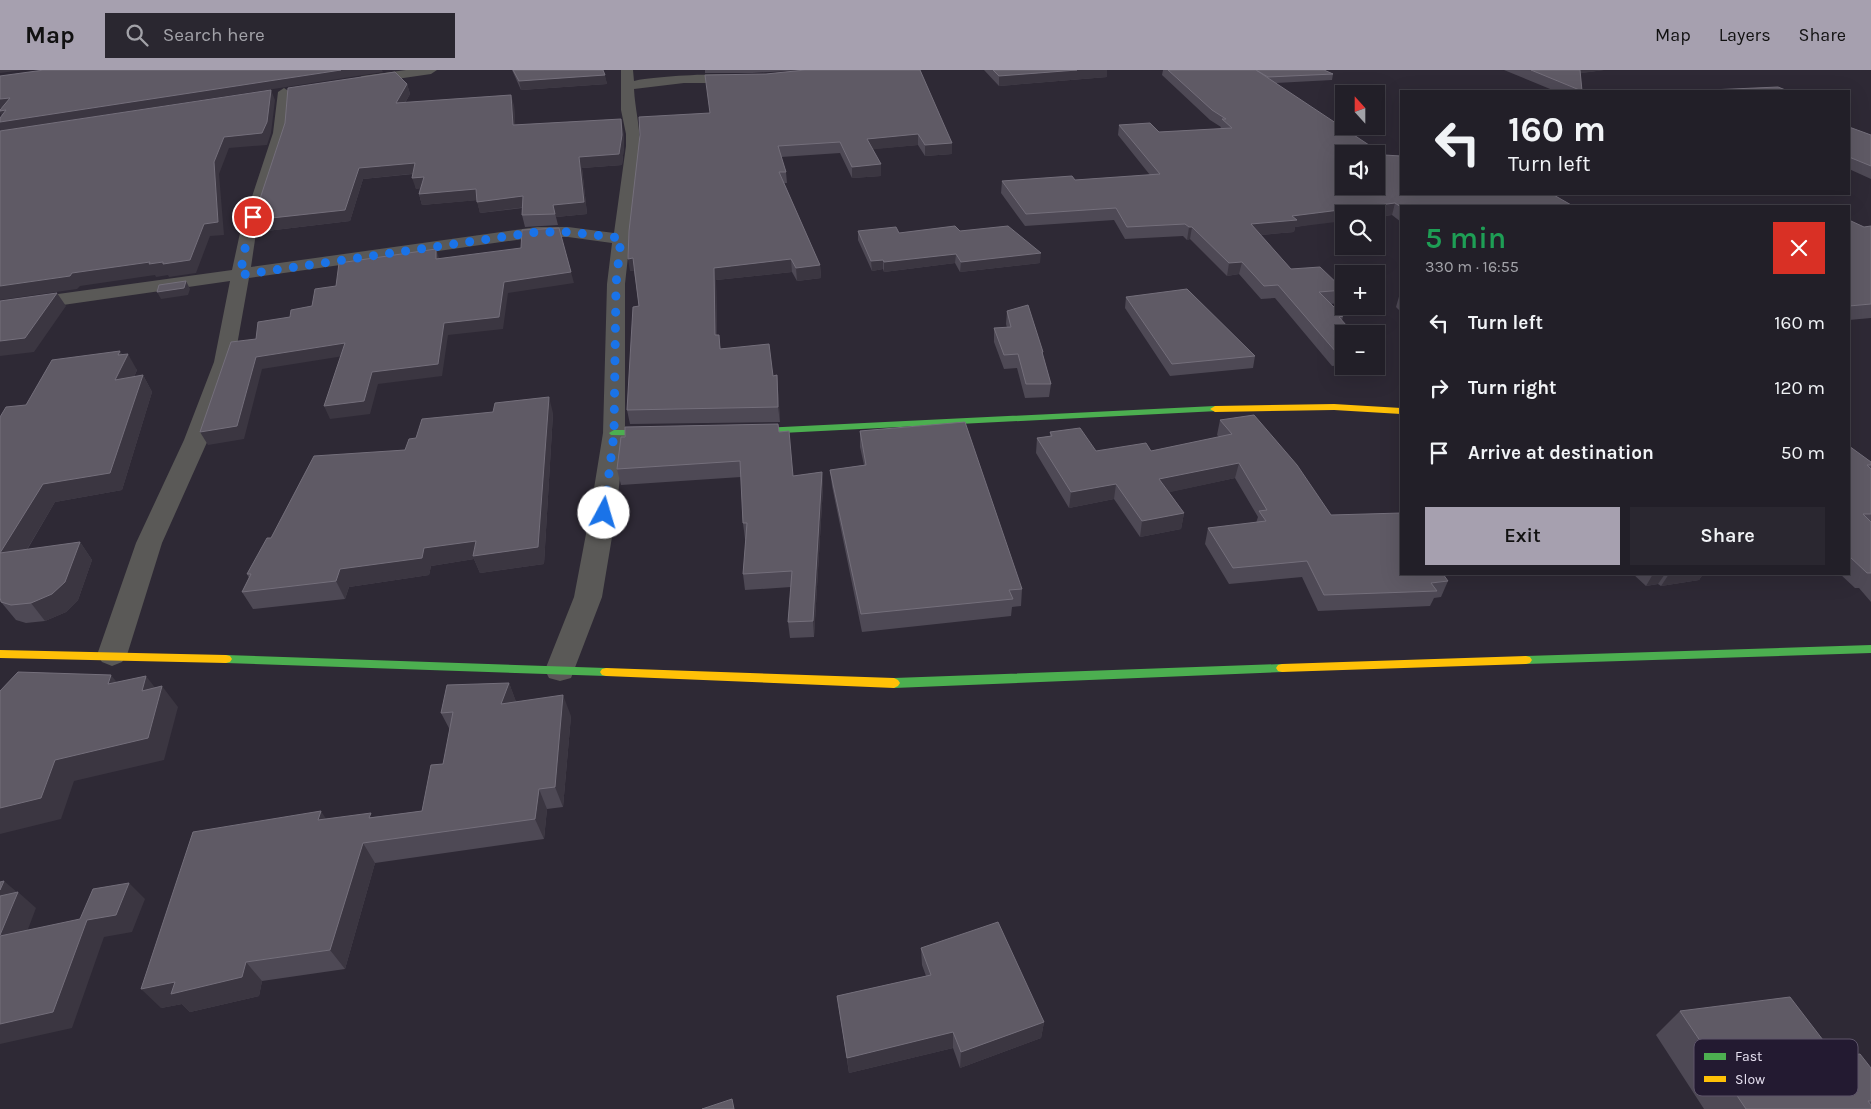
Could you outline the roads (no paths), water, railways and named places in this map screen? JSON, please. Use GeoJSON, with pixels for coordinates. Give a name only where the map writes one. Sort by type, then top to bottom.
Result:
{"type":"FeatureCollection","features":[{"type":"Feature","properties":{"kind":"street"},"geometry":{"type":"LineString","coordinates":[[345,83],[431,70]]}},
{"type":"Feature","properties":{"kind":"street"},"geometry":{"type":"LineString","coordinates":[[560,670],[588,597],[604,513],[614,434],[616,284],[633,146],[627,78],[644,83],[676,80],[753,79]]}},
{"type":"Feature","properties":{"kind":"street"},"geometry":{"type":"LineString","coordinates":[[112,655],[149,543],[196,440],[224,362],[248,233],[280,133],[285,92]]}},
{"type":"Feature","properties":{"kind":"street"},"geometry":{"type":"LineString","coordinates":[[0,308],[537,232],[568,232],[621,238]]}},
{"type":"Feature","properties":{"kind":"street"},"geometry":{"type":"LineString","coordinates":[[733,432],[1252,407],[1334,407],[1400,411]]}},
{"type":"Feature","properties":{"kind":"street"},"geometry":{"type":"LineString","coordinates":[[614,434],[678,433]]}},
{"type":"Feature","properties":{"kind":"street"},"geometry":{"type":"LineString","coordinates":[[0,654],[112,655],[906,683],[1325,666],[1871,648]]}}]}
